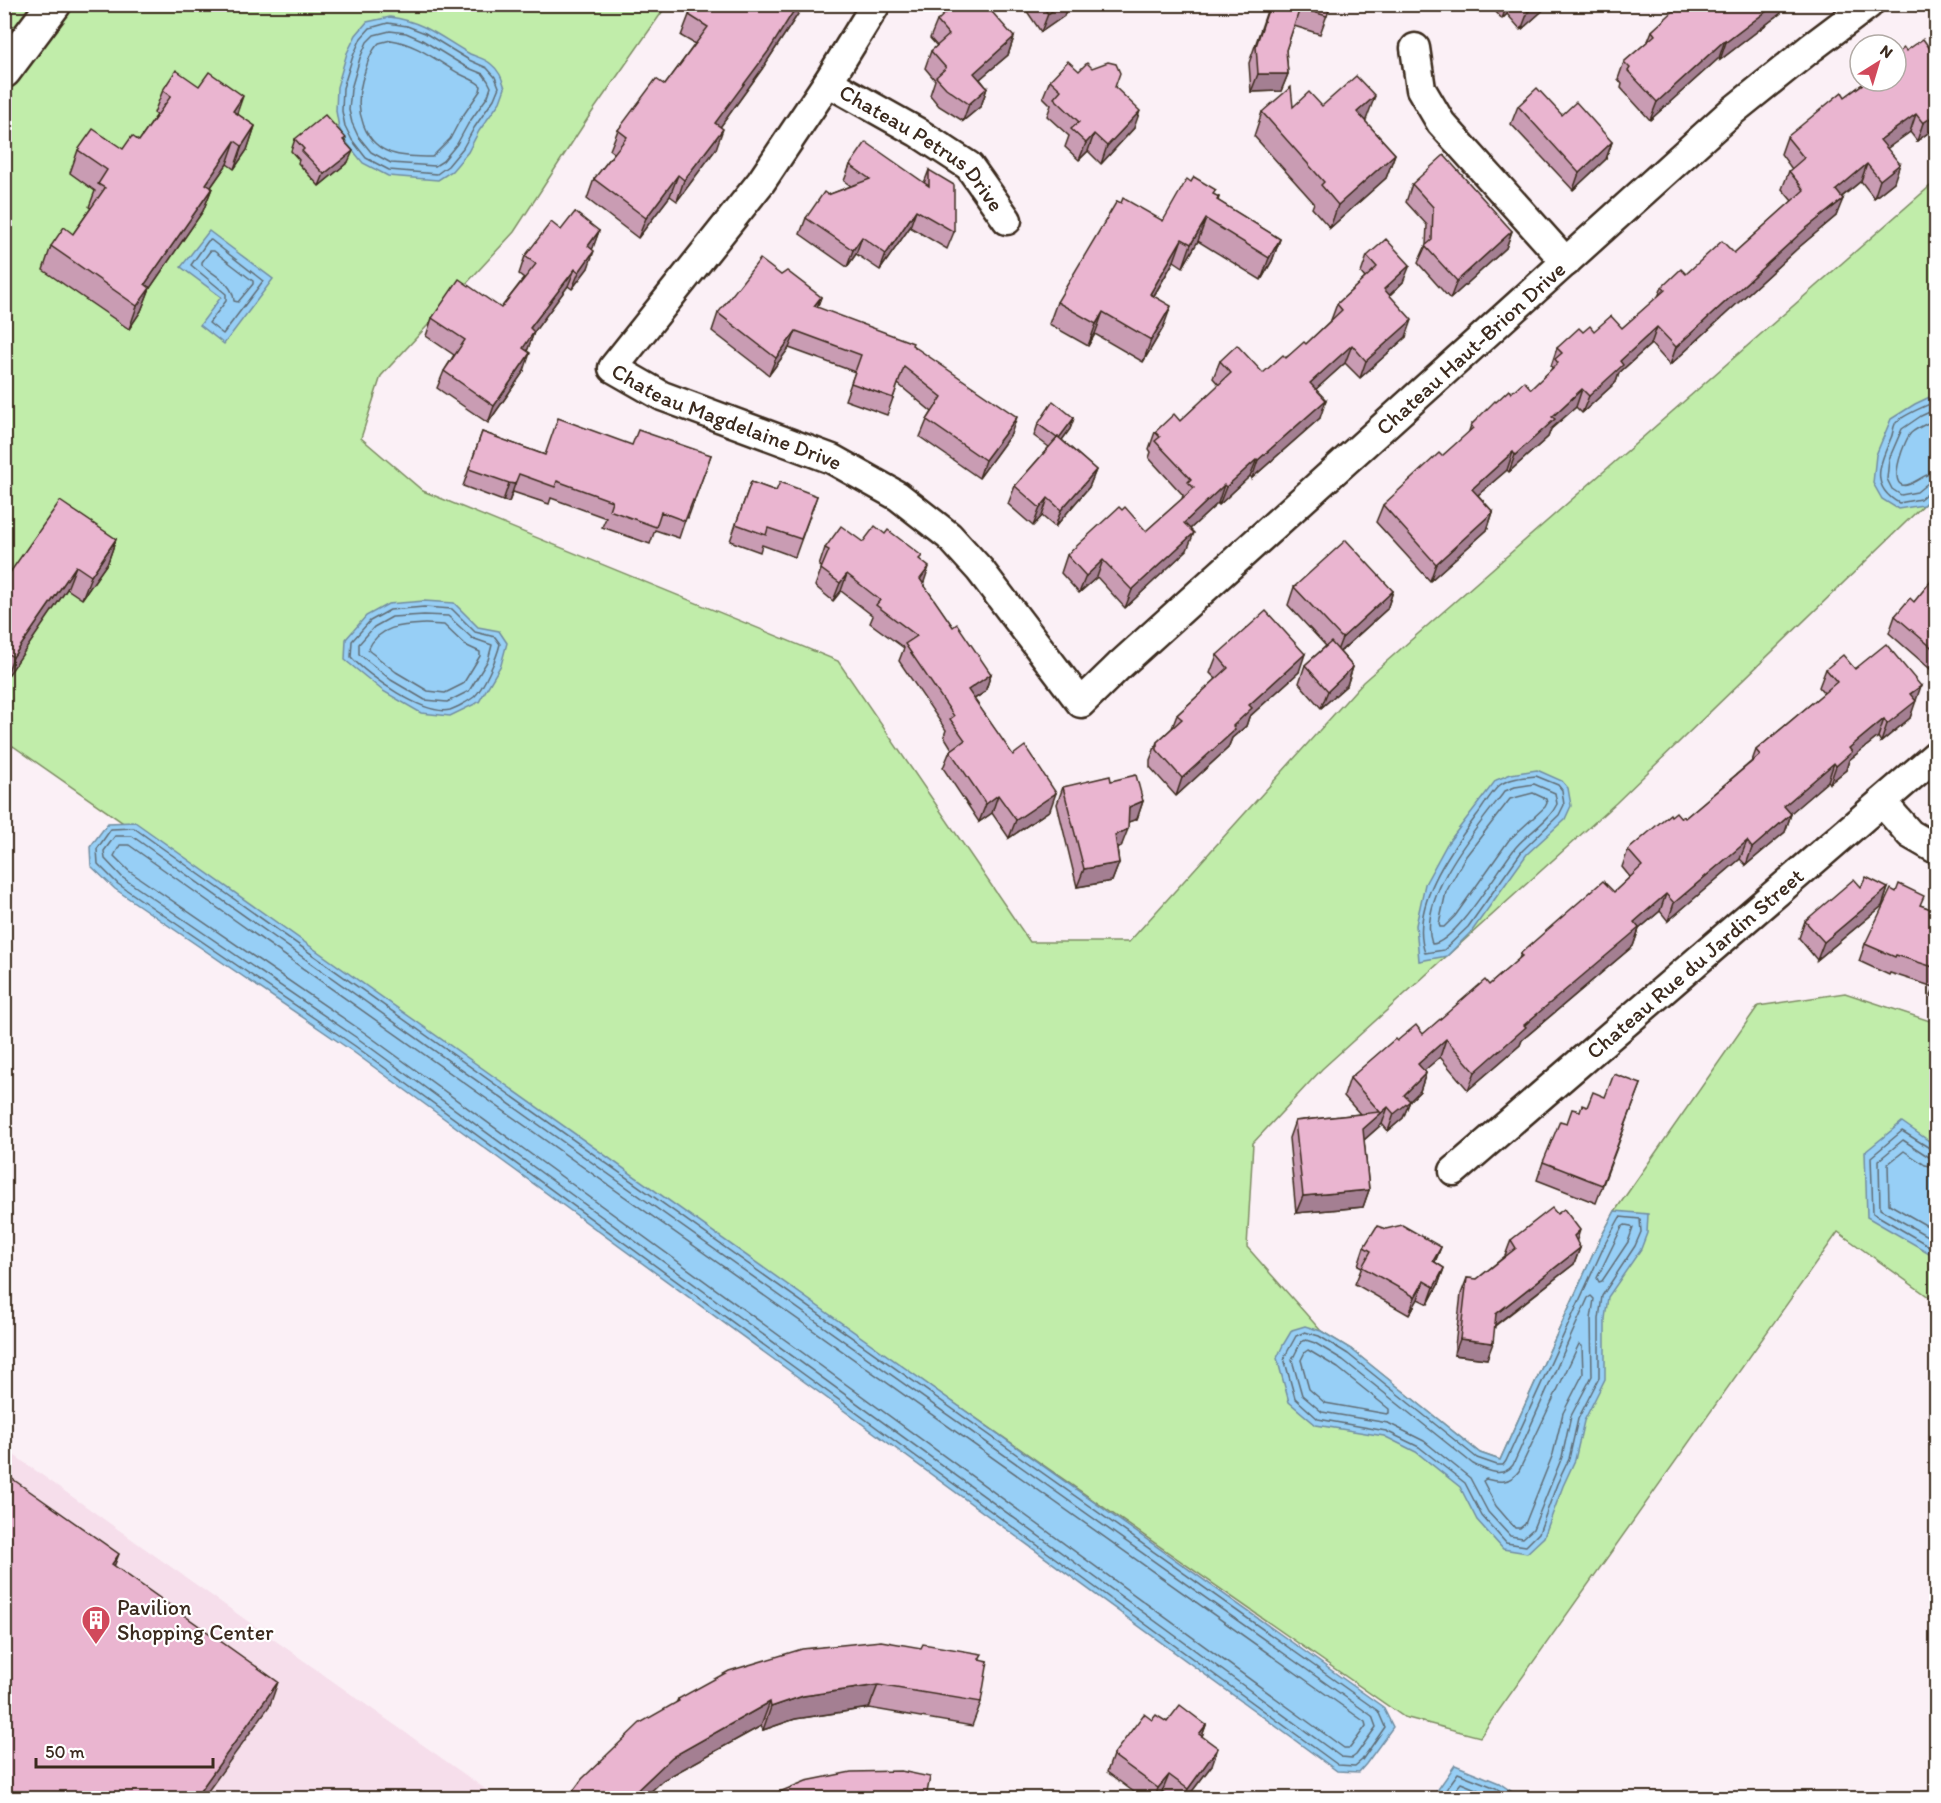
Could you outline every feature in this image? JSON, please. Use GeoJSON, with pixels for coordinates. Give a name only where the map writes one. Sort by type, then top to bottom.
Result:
{"type":"FeatureCollection","features":[{"type":"Feature","properties":{"kind":"street"},"geometry":{"type":"LineString","coordinates":[[4,71],[54,4]]}},
{"type":"Feature","properties":{"kind":"street","name":"Chateau Magdelaine Drive"},"geometry":{"type":"LineString","coordinates":[[876,4],[828,82],[761,182],[613,368],[662,396],[832,459],[898,496],[949,536],[980,570],[1081,703]]}},
{"type":"Feature","properties":{"kind":"street","name":"Chateau Haut-Brion Drive"},"geometry":{"type":"LineString","coordinates":[[1081,703],[1119,666],[1730,113],[1869,4]]}},
{"type":"Feature","properties":{"kind":"street"},"geometry":{"type":"LineString","coordinates":[[1415,48],[1421,89],[1441,123],[1566,262]]}},
{"type":"Feature","properties":{"kind":"street","name":"Chateau Petrus Drive"},"geometry":{"type":"LineString","coordinates":[[828,82],[917,132],[969,166],[1007,220]]}},
{"type":"Feature","properties":{"kind":"street","name":"Chateau Rue du Jardin Street"},"geometry":{"type":"LineString","coordinates":[[1454,1171],[1936,755]]}},
{"type":"Feature","properties":{"kind":"street"},"geometry":{"type":"LineString","coordinates":[[1882,802],[1910,834],[1936,849]]}},
{"type":"Feature","properties":{"kind":"shaded area"},"geometry":{"type":"Polygon","coordinates":[[[4,1448],[140,1545],[498,1798],[5,1798],[4,1448]]]}},
{"type":"Feature","properties":{"kind":"green space"},"geometry":{"type":"Polygon","coordinates":[[[5,5],[667,5],[588,118],[514,232],[381,376],[361,438],[423,491],[838,661],[1030,942],[1129,942],[1363,682],[1936,181],[1936,493],[1616,803],[1322,1069],[1253,1143],[1247,1247],[1321,1331],[1351,1349],[1480,1453],[1500,1460],[1600,1239],[1615,1211],[1758,1006],[1845,993],[1936,1023],[1936,1302],[1838,1232],[1480,1737],[1404,1717],[13,746],[5,757],[5,5]]]}},
{"type":"Feature","properties":{"kind":"water"},"geometry":{"type":"Polygon","coordinates":[[[390,17],[423,26],[470,54],[487,61],[499,72],[505,88],[500,102],[479,131],[468,152],[452,171],[438,180],[388,176],[363,163],[347,143],[339,128],[336,111],[337,87],[347,53],[356,35],[367,22],[390,17]]]}},
{"type":"Feature","properties":{"kind":"water"},"geometry":{"type":"Polygon","coordinates":[[[209,231],[273,279],[224,344],[200,325],[221,297],[181,267],[209,231]]]}},
{"type":"Feature","properties":{"kind":"water"},"geometry":{"type":"Polygon","coordinates":[[[1936,394],[1936,493],[1923,505],[1898,509],[1882,499],[1873,483],[1876,455],[1891,419],[1936,394]]]}},
{"type":"Feature","properties":{"kind":"water"},"geometry":{"type":"Polygon","coordinates":[[[424,601],[454,603],[478,627],[499,631],[507,643],[501,665],[479,702],[450,716],[421,713],[383,691],[345,660],[346,639],[366,616],[388,604],[424,601]]]}},
{"type":"Feature","properties":{"kind":"water"},"geometry":{"type":"Polygon","coordinates":[[[1537,770],[1562,781],[1568,788],[1571,806],[1565,819],[1527,854],[1472,931],[1447,956],[1419,961],[1416,925],[1425,884],[1447,844],[1496,780],[1511,774],[1537,770]]]}},
{"type":"Feature","properties":{"kind":"water"},"geometry":{"type":"Polygon","coordinates":[[[135,822],[1383,1707],[1393,1727],[1366,1764],[1359,1772],[1337,1771],[352,1051],[115,889],[91,866],[90,847],[108,823],[135,822]]]}},
{"type":"Feature","properties":{"kind":"water"},"geometry":{"type":"Polygon","coordinates":[[[1902,1122],[1936,1146],[1936,1257],[1867,1217],[1865,1152],[1902,1122]]]}},
{"type":"Feature","properties":{"kind":"water"},"geometry":{"type":"Polygon","coordinates":[[[1615,1211],[1648,1214],[1647,1233],[1641,1249],[1608,1297],[1605,1319],[1605,1379],[1584,1421],[1575,1460],[1544,1537],[1527,1553],[1503,1549],[1477,1520],[1460,1487],[1416,1452],[1384,1436],[1316,1425],[1289,1402],[1277,1358],[1292,1330],[1305,1326],[1321,1331],[1351,1349],[1480,1453],[1500,1460],[1600,1239],[1615,1211]]]}},
{"type":"Feature","properties":{"kind":"water"},"geometry":{"type":"Polygon","coordinates":[[[1455,1765],[1499,1783],[1521,1798],[1432,1798],[1455,1765]]]}},
{"type":"Feature","properties":{"kind":"building"},"geometry":{"type":"Polygon","coordinates":[[[696,4],[798,4],[770,49],[715,123],[723,129],[684,180],[678,175],[646,218],[594,179],[627,137],[618,130],[656,79],[665,85],[708,27],[689,15],[696,4]]]}},
{"type":"Feature","properties":{"kind":"building"},"geometry":{"type":"Polygon","coordinates":[[[955,4],[985,4],[1014,37],[974,73],[987,88],[969,104],[946,88],[936,77],[946,68],[931,51],[949,35],[937,21],[955,4]]]}},
{"type":"Feature","properties":{"kind":"building"},"geometry":{"type":"Polygon","coordinates":[[[1041,4],[1061,4],[1048,14],[1041,4]]]}},
{"type":"Feature","properties":{"kind":"building"},"geometry":{"type":"Polygon","coordinates":[[[1270,4],[1331,4],[1327,16],[1300,8],[1286,50],[1288,74],[1258,74],[1256,46],[1270,4]]]}},
{"type":"Feature","properties":{"kind":"building"},"geometry":{"type":"Polygon","coordinates":[[[1521,4],[1537,4],[1528,12],[1521,4]]]}},
{"type":"Feature","properties":{"kind":"building"},"geometry":{"type":"Polygon","coordinates":[[[1681,4],[1776,4],[1726,42],[1725,40],[1657,102],[1628,71],[1630,68],[1624,62],[1655,35],[1652,31],[1681,4]]]}},
{"type":"Feature","properties":{"kind":"building"},"geometry":{"type":"Polygon","coordinates":[[[1923,39],[1936,57],[1936,114],[1923,123],[1916,114],[1880,140],[1900,164],[1880,180],[1867,164],[1836,190],[1843,199],[1804,230],[1676,347],[1657,327],[1620,361],[1623,365],[1589,396],[1582,389],[1552,417],[1555,419],[1515,455],[1513,452],[1472,489],[1493,512],[1436,564],[1383,505],[1439,453],[1442,456],[1473,428],[1471,425],[1509,390],[1511,393],[1524,381],[1531,389],[1558,363],[1555,359],[1562,353],[1557,348],[1579,328],[1583,332],[1590,326],[1594,331],[1611,316],[1622,328],[1665,290],[1662,287],[1681,269],[1686,274],[1722,241],[1734,253],[1804,190],[1789,171],[1804,158],[1787,137],[1842,92],[1845,97],[1850,93],[1908,93],[1908,50],[1923,39]]]}},
{"type":"Feature","properties":{"kind":"building"},"geometry":{"type":"Polygon","coordinates":[[[1068,61],[1079,71],[1087,63],[1092,68],[1108,62],[1116,64],[1120,73],[1115,87],[1140,111],[1107,146],[1094,134],[1086,143],[1071,129],[1079,122],[1054,98],[1061,90],[1050,80],[1068,61]]]}},
{"type":"Feature","properties":{"kind":"building"},"geometry":{"type":"Polygon","coordinates":[[[176,70],[199,86],[209,72],[243,96],[233,111],[255,126],[242,146],[235,141],[206,184],[212,188],[145,284],[150,288],[137,306],[51,246],[64,227],[73,234],[105,188],[98,184],[107,170],[78,150],[93,129],[123,149],[132,136],[139,141],[171,96],[163,90],[176,70]]]}},
{"type":"Feature","properties":{"kind":"building"},"geometry":{"type":"Polygon","coordinates":[[[1356,76],[1375,96],[1357,112],[1395,154],[1338,205],[1321,185],[1324,182],[1262,112],[1291,87],[1293,107],[1309,92],[1322,106],[1356,76]]]}},
{"type":"Feature","properties":{"kind":"building"},"geometry":{"type":"Polygon","coordinates":[[[1537,88],[1562,115],[1576,102],[1612,142],[1579,173],[1518,106],[1537,88]]]}},
{"type":"Feature","properties":{"kind":"building"},"geometry":{"type":"Polygon","coordinates":[[[325,115],[346,138],[343,140],[353,151],[324,174],[302,151],[304,149],[295,139],[325,115]]]}},
{"type":"Feature","properties":{"kind":"building"},"geometry":{"type":"Polygon","coordinates":[[[866,142],[929,186],[929,170],[954,185],[954,232],[916,210],[886,254],[862,237],[853,250],[806,218],[824,192],[828,195],[870,179],[850,165],[866,142]]]}},
{"type":"Feature","properties":{"kind":"building"},"geometry":{"type":"Polygon","coordinates":[[[1444,155],[1512,231],[1457,281],[1425,246],[1432,240],[1433,207],[1412,184],[1444,155]]]}},
{"type":"Feature","properties":{"kind":"building"},"geometry":{"type":"Polygon","coordinates":[[[1194,177],[1216,190],[1213,194],[1219,197],[1217,200],[1280,239],[1269,258],[1206,219],[1191,244],[1182,239],[1150,294],[1171,306],[1151,340],[1103,312],[1096,324],[1057,302],[1117,201],[1121,203],[1123,198],[1163,221],[1187,179],[1191,182],[1194,177]]]}},
{"type":"Feature","properties":{"kind":"building"},"geometry":{"type":"Polygon","coordinates":[[[575,212],[599,231],[588,246],[594,251],[579,272],[575,269],[530,328],[534,332],[523,348],[530,353],[494,406],[444,371],[465,340],[432,318],[459,279],[501,308],[536,264],[525,256],[551,222],[561,230],[575,212]]]}},
{"type":"Feature","properties":{"kind":"building"},"geometry":{"type":"Polygon","coordinates":[[[1386,239],[1410,265],[1384,289],[1412,320],[1366,361],[1352,345],[1310,383],[1326,400],[1226,487],[1224,485],[1184,523],[1194,533],[1132,590],[1103,560],[1086,576],[1067,555],[1119,507],[1122,510],[1125,507],[1146,531],[1194,488],[1188,482],[1191,479],[1155,441],[1160,437],[1155,432],[1174,414],[1180,421],[1231,373],[1220,361],[1237,345],[1263,373],[1283,355],[1286,358],[1304,342],[1306,344],[1342,310],[1337,304],[1377,267],[1367,256],[1386,239]]]}},
{"type":"Feature","properties":{"kind":"building"},"geometry":{"type":"Polygon","coordinates":[[[760,259],[781,275],[787,271],[821,297],[814,306],[913,343],[912,345],[1017,417],[985,460],[927,420],[942,397],[904,367],[893,398],[851,383],[861,355],[796,331],[776,358],[718,313],[760,259]]]}},
{"type":"Feature","properties":{"kind":"building"},"geometry":{"type":"Polygon","coordinates":[[[1053,401],[1074,418],[1059,438],[1038,424],[1053,401]]]}},
{"type":"Feature","properties":{"kind":"building"},"geometry":{"type":"Polygon","coordinates":[[[558,418],[632,445],[638,430],[711,455],[685,521],[661,512],[656,527],[609,510],[612,501],[557,481],[555,487],[519,474],[515,484],[469,469],[482,432],[545,455],[558,418]]]}},
{"type":"Feature","properties":{"kind":"building"},"geometry":{"type":"Polygon","coordinates":[[[1058,437],[1096,470],[1061,510],[1048,498],[1040,508],[1015,486],[1058,437]]]}},
{"type":"Feature","properties":{"kind":"building"},"geometry":{"type":"Polygon","coordinates":[[[751,482],[776,491],[780,482],[817,496],[801,539],[768,528],[766,535],[736,524],[751,482]]]}},
{"type":"Feature","properties":{"kind":"building"},"geometry":{"type":"Polygon","coordinates":[[[60,501],[116,539],[91,576],[76,566],[13,657],[4,651],[4,581],[60,501]]]}},
{"type":"Feature","properties":{"kind":"building"},"geometry":{"type":"Polygon","coordinates":[[[841,526],[863,542],[875,526],[885,534],[888,530],[922,556],[919,559],[929,567],[920,579],[953,627],[957,624],[991,674],[968,690],[1013,755],[1025,746],[1056,793],[1016,820],[998,795],[986,804],[950,751],[965,740],[950,719],[954,716],[905,644],[917,636],[876,605],[880,600],[847,574],[840,583],[821,569],[829,550],[825,548],[841,526]]]}},
{"type":"Feature","properties":{"kind":"building"},"geometry":{"type":"Polygon","coordinates":[[[1346,540],[1393,591],[1342,638],[1294,587],[1346,540]]]}},
{"type":"Feature","properties":{"kind":"building"},"geometry":{"type":"Polygon","coordinates":[[[1936,575],[1936,651],[1895,616],[1910,598],[1914,602],[1936,575]]]}},
{"type":"Feature","properties":{"kind":"building"},"geometry":{"type":"Polygon","coordinates":[[[1266,611],[1305,654],[1249,705],[1252,708],[1233,726],[1235,730],[1182,778],[1157,750],[1157,742],[1182,719],[1177,715],[1228,668],[1217,655],[1266,611]]]}},
{"type":"Feature","properties":{"kind":"building"},"geometry":{"type":"Polygon","coordinates":[[[1331,642],[1353,667],[1328,691],[1305,665],[1331,642]]]}},
{"type":"Feature","properties":{"kind":"building"},"geometry":{"type":"Polygon","coordinates":[[[1886,644],[1921,686],[1910,694],[1916,701],[1887,724],[1884,719],[1849,748],[1852,752],[1836,766],[1834,763],[1784,806],[1791,814],[1752,848],[1747,841],[1674,903],[1666,894],[1634,922],[1639,928],[1524,1025],[1526,1027],[1475,1072],[1446,1039],[1418,1064],[1426,1073],[1404,1095],[1410,1101],[1394,1114],[1388,1107],[1363,1129],[1369,1190],[1303,1196],[1295,1121],[1380,1112],[1350,1078],[1395,1039],[1397,1041],[1416,1025],[1423,1034],[1485,980],[1489,985],[1522,956],[1521,953],[1603,881],[1614,892],[1642,866],[1628,850],[1670,814],[1671,816],[1676,812],[1681,818],[1683,816],[1685,818],[1760,755],[1756,750],[1837,682],[1826,669],[1843,655],[1855,669],[1886,644]]]}},
{"type":"Feature","properties":{"kind":"building"},"geometry":{"type":"Polygon","coordinates":[[[1136,775],[1143,801],[1129,807],[1128,829],[1115,835],[1119,863],[1084,869],[1063,787],[1110,776],[1111,781],[1136,775]]]}},
{"type":"Feature","properties":{"kind":"building"},"geometry":{"type":"Polygon","coordinates":[[[1866,877],[1888,888],[1824,942],[1805,921],[1854,879],[1861,887],[1866,877]]]}},
{"type":"Feature","properties":{"kind":"building"},"geometry":{"type":"Polygon","coordinates":[[[1899,884],[1924,896],[1920,905],[1936,911],[1936,968],[1896,955],[1895,957],[1865,944],[1891,889],[1896,892],[1899,884]]]}},
{"type":"Feature","properties":{"kind":"building"},"geometry":{"type":"Polygon","coordinates":[[[1614,1074],[1641,1084],[1602,1185],[1543,1162],[1560,1121],[1567,1123],[1572,1109],[1580,1111],[1582,1105],[1587,1107],[1593,1092],[1605,1097],[1614,1074]]]}},
{"type":"Feature","properties":{"kind":"building"},"geometry":{"type":"Polygon","coordinates":[[[1552,1208],[1557,1214],[1564,1209],[1580,1230],[1574,1236],[1580,1248],[1496,1314],[1493,1343],[1460,1339],[1467,1278],[1477,1279],[1516,1248],[1511,1240],[1552,1208]]]}},
{"type":"Feature","properties":{"kind":"building"},"geometry":{"type":"Polygon","coordinates":[[[1402,1225],[1441,1247],[1433,1261],[1444,1268],[1434,1287],[1424,1281],[1415,1297],[1362,1267],[1371,1251],[1364,1247],[1377,1226],[1386,1229],[1402,1225]]]}},
{"type":"Feature","properties":{"kind":"building","name":"Pavilion Shopping Center"},"geometry":{"type":"Polygon","coordinates":[[[4,1473],[119,1554],[112,1564],[278,1682],[195,1798],[9,1798],[4,1795],[4,1473]]]}},
{"type":"Feature","properties":{"kind":"building"},"geometry":{"type":"Polygon","coordinates":[[[881,1641],[921,1648],[923,1644],[982,1654],[979,1659],[988,1661],[981,1702],[878,1685],[803,1696],[771,1707],[770,1702],[672,1757],[629,1798],[568,1798],[582,1779],[640,1723],[729,1671],[802,1649],[881,1641]]]}},
{"type":"Feature","properties":{"kind":"building"},"geometry":{"type":"Polygon","coordinates":[[[1180,1705],[1206,1725],[1199,1734],[1218,1748],[1188,1789],[1169,1775],[1158,1788],[1113,1755],[1144,1714],[1152,1720],[1156,1715],[1167,1722],[1180,1705]]]}},
{"type":"Feature","properties":{"kind":"building"},"geometry":{"type":"Polygon","coordinates":[[[901,1771],[930,1777],[926,1798],[765,1798],[806,1781],[851,1772],[901,1771]]]}},
{"type":"Feature","properties":{"kind":"place","name":"Pavilion Shopping Center"},"geometry":{"type":"Point","coordinates":[96,1646]}}]}
